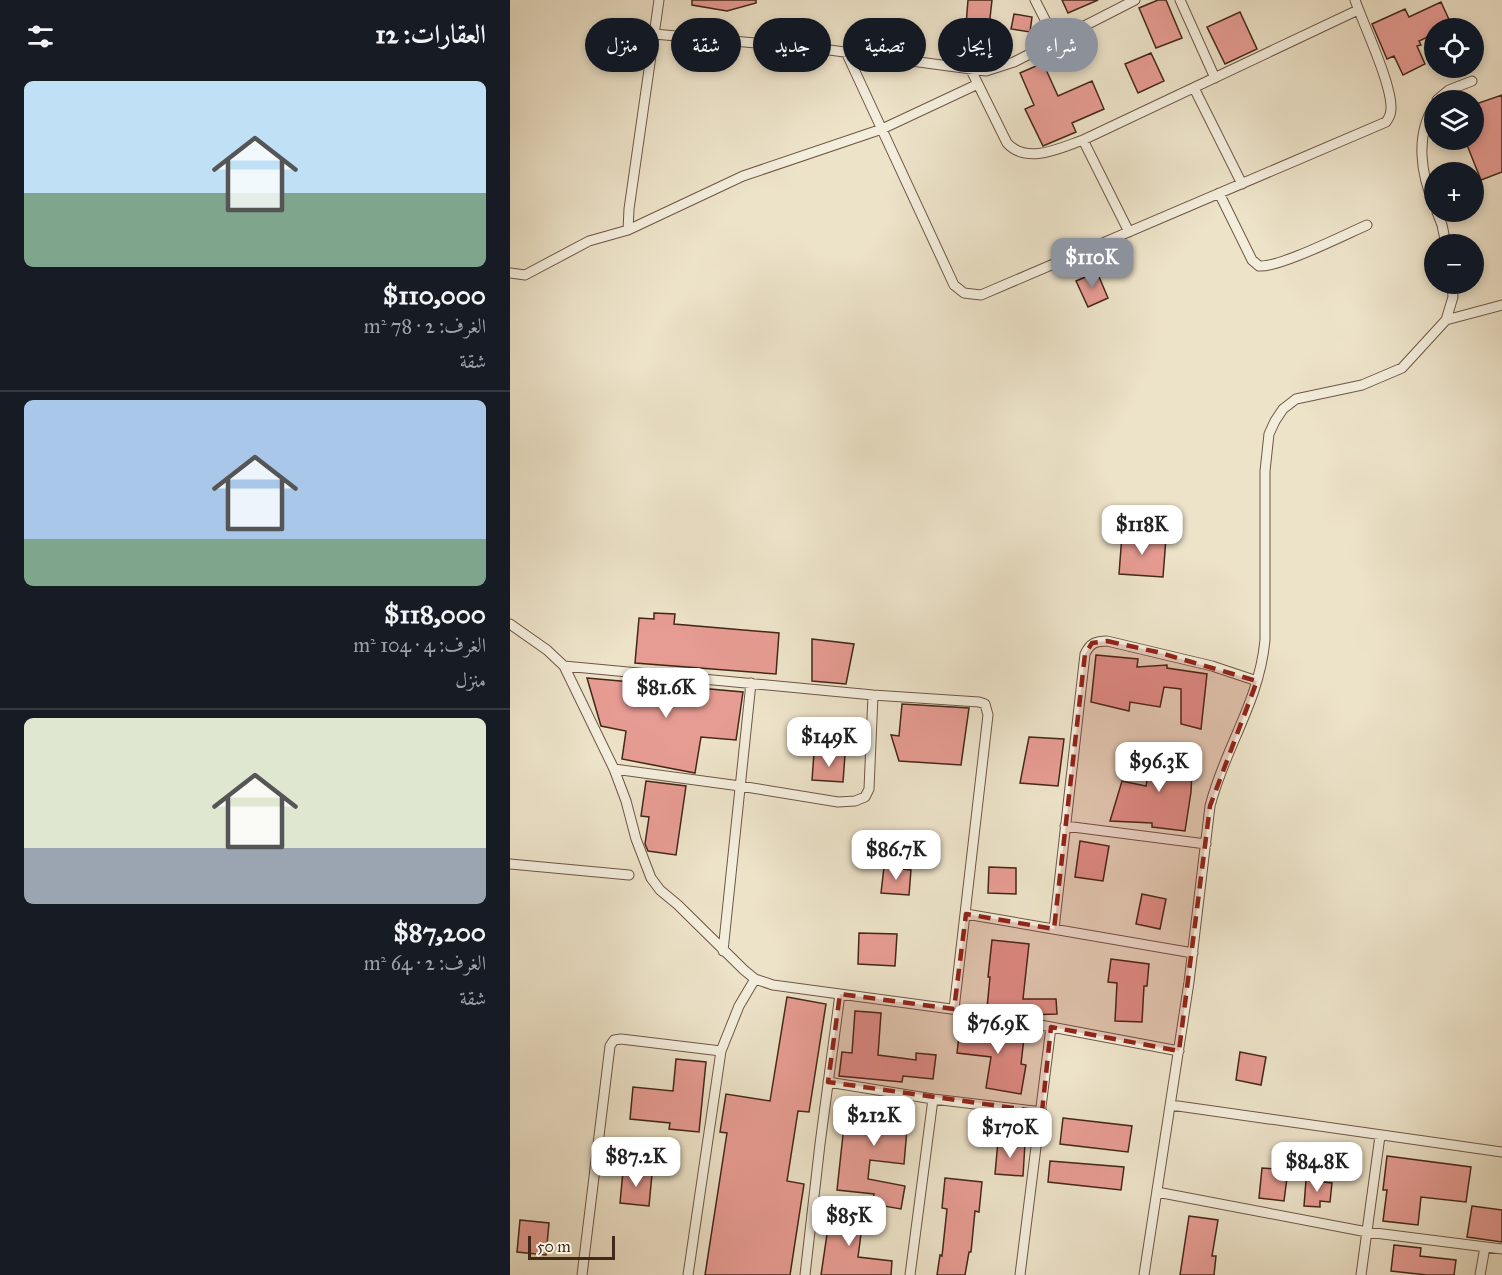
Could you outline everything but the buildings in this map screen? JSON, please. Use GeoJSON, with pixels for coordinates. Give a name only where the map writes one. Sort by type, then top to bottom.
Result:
{"type":"FeatureCollection","features":[{"type":"Feature","properties":{"kind":"street"},"geometry":{"type":"LineString","coordinates":[[656,18],[659,0]]}},
{"type":"Feature","properties":{"kind":"street"},"geometry":{"type":"LineString","coordinates":[[1035,0],[1044,18]]}},
{"type":"Feature","properties":{"kind":"street"},"geometry":{"type":"LineString","coordinates":[[1098,19],[1135,0]]}},
{"type":"Feature","properties":{"kind":"street"},"geometry":{"type":"LineString","coordinates":[[1180,0],[1215,78]]}},
{"type":"Feature","properties":{"kind":"street"},"geometry":{"type":"LineString","coordinates":[[855,72],[954,285],[964,293],[981,295],[1386,122],[1391,109],[1390,100],[1355,0]]}},
{"type":"Feature","properties":{"kind":"street"},"geometry":{"type":"LineString","coordinates":[[972,72],[1007,142],[1016,150],[1036,154],[1083,140],[1358,10]]}},
{"type":"Feature","properties":{"kind":"street"},"geometry":{"type":"LineString","coordinates":[[659,34],[843,52]]}},
{"type":"Feature","properties":{"kind":"street"},"geometry":{"type":"LineString","coordinates":[[628,230],[628,208],[648,72]]}},
{"type":"Feature","properties":{"kind":"street"},"geometry":{"type":"LineString","coordinates":[[1449,90],[1472,81]]}},
{"type":"Feature","properties":{"kind":"street"},"geometry":{"type":"LineString","coordinates":[[510,273],[525,275],[589,241],[628,230],[743,176],[882,129],[978,84]]}},
{"type":"Feature","properties":{"kind":"street"},"geometry":{"type":"LineString","coordinates":[[1194,88],[1242,184]]}},
{"type":"Feature","properties":{"kind":"street"},"geometry":{"type":"LineString","coordinates":[[1424,139],[1422,149],[1424,179]]}},
{"type":"Feature","properties":{"kind":"street"},"geometry":{"type":"LineString","coordinates":[[1083,140],[1129,232]]}},
{"type":"Feature","properties":{"kind":"street"},"geometry":{"type":"LineString","coordinates":[[1220,194],[1252,260],[1259,266],[1269,266],[1284,261],[1367,225]]}},
{"type":"Feature","properties":{"kind":"street"},"geometry":{"type":"LineString","coordinates":[[1144,1275],[1193,952],[1210,806],[1217,778],[1245,718],[1263,660],[1264,471],[1269,434],[1283,409],[1296,399],[1362,386],[1402,368],[1446,320],[1453,294]]}},
{"type":"Feature","properties":{"kind":"street"},"geometry":{"type":"LineString","coordinates":[[1446,320],[1502,305]]}},
{"type":"Feature","properties":{"kind":"street"},"geometry":{"type":"LineString","coordinates":[[510,624],[547,650],[564,666],[614,770],[651,878],[660,890],[755,980],[773,985],[954,1009],[1179,1051]]}},
{"type":"Feature","properties":{"kind":"street"},"geometry":{"type":"LineString","coordinates":[[1054,929],[1085,654],[1092,644],[1107,641],[1157,652],[1257,681]]}},
{"type":"Feature","properties":{"kind":"street"},"geometry":{"type":"LineString","coordinates":[[564,666],[873,695],[979,702],[987,706],[988,715],[954,1009]]}},
{"type":"Feature","properties":{"kind":"street"},"geometry":{"type":"LineString","coordinates":[[723,951],[751,683]]}},
{"type":"Feature","properties":{"kind":"street"},"geometry":{"type":"LineString","coordinates":[[614,770],[740,786],[838,802],[855,801],[865,797],[870,789],[873,695]]}},
{"type":"Feature","properties":{"kind":"street"},"geometry":{"type":"LineString","coordinates":[[1065,826],[1206,844]]}},
{"type":"Feature","properties":{"kind":"street"},"geometry":{"type":"LineString","coordinates":[[510,864],[629,875]]}},
{"type":"Feature","properties":{"kind":"street"},"geometry":{"type":"LineString","coordinates":[[966,914],[1193,952]]}},
{"type":"Feature","properties":{"kind":"street"},"geometry":{"type":"LineString","coordinates":[[688,1275],[721,1051],[739,1006],[755,980]]}},
{"type":"Feature","properties":{"kind":"street"},"geometry":{"type":"LineString","coordinates":[[805,1275],[840,994]]}},
{"type":"Feature","properties":{"kind":"street"},"geometry":{"type":"LineString","coordinates":[[1020,1275],[1052,1027]]}},
{"type":"Feature","properties":{"kind":"street"},"geometry":{"type":"LineString","coordinates":[[582,1275],[610,1046],[614,1040],[621,1039],[721,1051]]}},
{"type":"Feature","properties":{"kind":"street"},"geometry":{"type":"LineString","coordinates":[[828,1082],[1042,1112]]}},
{"type":"Feature","properties":{"kind":"street"},"geometry":{"type":"LineString","coordinates":[[910,1275],[933,1098]]}},
{"type":"Feature","properties":{"kind":"street"},"geometry":{"type":"LineString","coordinates":[[1171,1105],[1502,1152]]}},
{"type":"Feature","properties":{"kind":"street"},"geometry":{"type":"LineString","coordinates":[[1361,1275],[1380,1136]]}},
{"type":"Feature","properties":{"kind":"street"},"geometry":{"type":"LineString","coordinates":[[1157,1192],[1367,1232],[1502,1249]]}},
{"type":"Feature","properties":{"kind":"street"},"geometry":{"type":"LineString","coordinates":[[1480,1275],[1485,1247]]}},
{"type":"Feature","properties":{"kind":"highlighted area"},"geometry":{"type":"Polygon","coordinates":[[[1107,641],[1157,652],[1257,681],[1210,806],[1179,1051],[1051,1027],[1042,1112],[828,1082],[840,994],[954,1009],[966,914],[1054,929],[1085,654],[1092,643],[1107,641]]]}}]}
